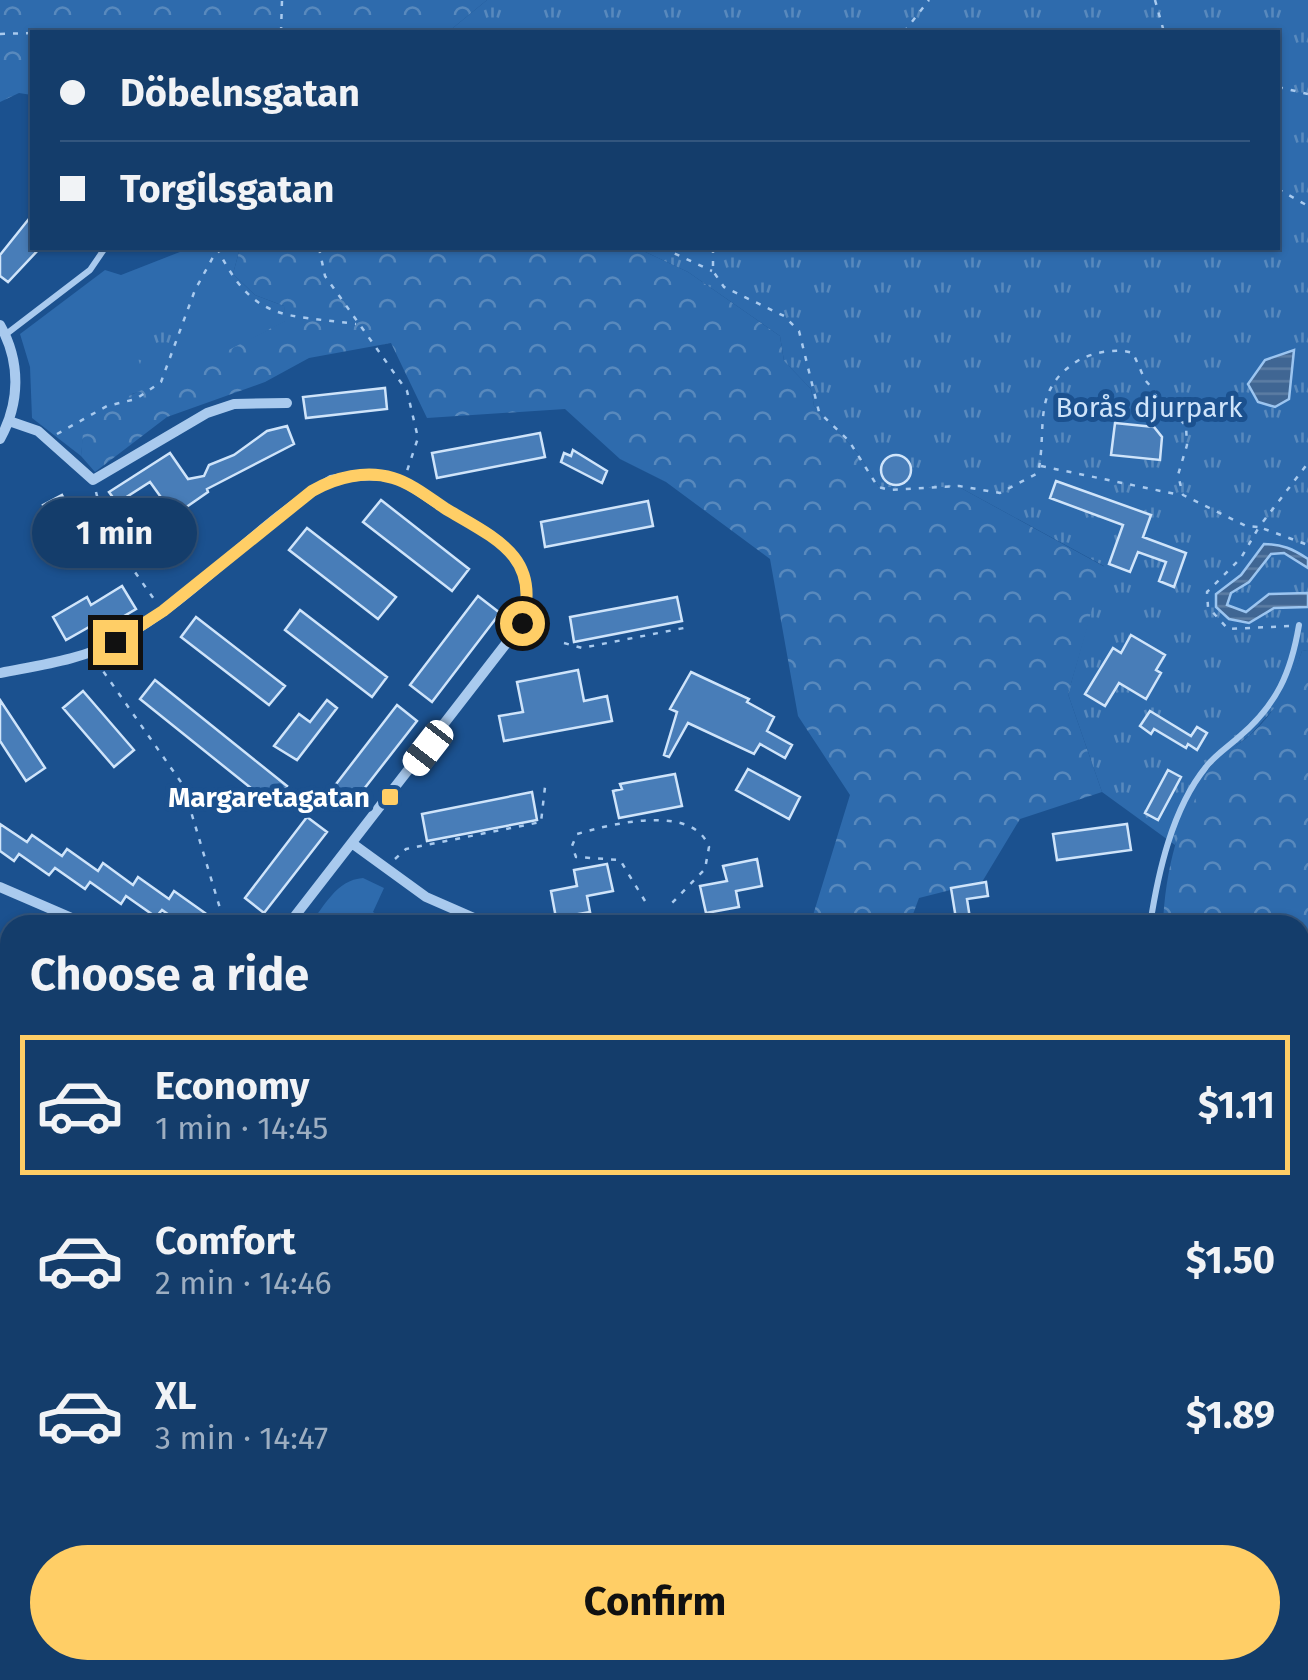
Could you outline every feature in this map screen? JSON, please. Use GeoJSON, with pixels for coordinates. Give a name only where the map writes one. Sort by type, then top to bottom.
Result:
{"type":"FeatureCollection","features":[{"type":"Feature","properties":{"kind":"street"},"geometry":{"type":"LineString","coordinates":[[0,439],[9,421],[16,382],[3,330]]}},
{"type":"Feature","properties":{"kind":"street"},"geometry":{"type":"LineString","coordinates":[[9,421],[38,430],[92,480],[208,413],[234,404],[287,403]]}},
{"type":"Feature","properties":{"kind":"street"},"geometry":{"type":"LineString","coordinates":[[0,672],[90,652],[163,611],[331,480],[354,476],[394,478],[499,540],[518,560],[530,597],[522,623],[296,915]]}},
{"type":"Feature","properties":{"kind":"street"},"geometry":{"type":"LineString","coordinates":[[353,844],[388,871],[466,915]]}},
{"type":"Feature","properties":{"kind":"street"},"geometry":{"type":"LineString","coordinates":[[0,887],[60,915]]}},
{"type":"Feature","properties":{"kind":"street"},"geometry":{"type":"LineString","coordinates":[[52,911],[52,915]]}},
{"type":"Feature","properties":{"kind":"lane"},"geometry":{"type":"LineString","coordinates":[[3,330],[90,270],[104,250]]}},
{"type":"Feature","properties":{"kind":"lane"},"geometry":{"type":"LineString","coordinates":[[1152,915],[1163,858],[1185,805],[1204,769],[1280,692],[1291,670],[1299,625]]}},
{"type":"Feature","properties":{"kind":"path"},"geometry":{"type":"LineString","coordinates":[[281,30],[282,0]]}},
{"type":"Feature","properties":{"kind":"path"},"geometry":{"type":"LineString","coordinates":[[906,30],[930,0]]}},
{"type":"Feature","properties":{"kind":"path"},"geometry":{"type":"LineString","coordinates":[[1155,0],[1163,30]]}},
{"type":"Feature","properties":{"kind":"path"},"geometry":{"type":"LineString","coordinates":[[0,34],[30,33]]}},
{"type":"Feature","properties":{"kind":"path"},"geometry":{"type":"LineString","coordinates":[[1280,87],[1308,94]]}},
{"type":"Feature","properties":{"kind":"path"},"geometry":{"type":"LineString","coordinates":[[1280,190],[1308,206]]}},
{"type":"Feature","properties":{"kind":"path"},"geometry":{"type":"LineString","coordinates":[[49,440],[108,406],[136,400],[160,382],[196,290],[217,250]]}},
{"type":"Feature","properties":{"kind":"path"},"geometry":{"type":"LineString","coordinates":[[219,250],[236,286],[273,312],[357,324]]}},
{"type":"Feature","properties":{"kind":"path"},"geometry":{"type":"LineString","coordinates":[[319,250],[325,276],[407,391],[418,438],[403,483]]}},
{"type":"Feature","properties":{"kind":"path"},"geometry":{"type":"LineString","coordinates":[[667,250],[713,271],[738,296],[784,316],[798,330],[818,412],[849,441],[878,487],[890,490],[958,486],[1000,493],[1026,482],[1040,466],[1045,397],[1061,372],[1089,355],[1124,350],[1133,353],[1145,380],[1186,426],[1187,444],[1178,475],[1183,496]]}},
{"type":"Feature","properties":{"kind":"path"},"geometry":{"type":"LineString","coordinates":[[713,250],[713,271]]}},
{"type":"Feature","properties":{"kind":"path"},"geometry":{"type":"LineString","coordinates":[[1299,625],[1244,632],[1228,629],[1208,607],[1207,592],[1241,558],[1259,527],[1308,464]]}},
{"type":"Feature","properties":{"kind":"path"},"geometry":{"type":"LineString","coordinates":[[1040,466],[1183,496],[1246,526],[1308,545]]}},
{"type":"Feature","properties":{"kind":"path"},"geometry":{"type":"LineString","coordinates":[[92,480],[106,530],[163,611]]}},
{"type":"Feature","properties":{"kind":"path"},"geometry":{"type":"LineString","coordinates":[[564,643],[582,648],[684,628]]}},
{"type":"Feature","properties":{"kind":"path"},"geometry":{"type":"LineString","coordinates":[[90,652],[183,785],[222,915]]}},
{"type":"Feature","properties":{"kind":"path"},"geometry":{"type":"LineString","coordinates":[[388,871],[406,849],[541,822],[545,787]]}},
{"type":"Feature","properties":{"kind":"path"},"geometry":{"type":"LineString","coordinates":[[645,901],[620,860],[576,858],[572,846],[576,834],[653,821],[685,823],[698,830],[709,847],[705,869],[672,903]]}},
{"type":"Feature","properties":{"kind":"green space"},"geometry":{"type":"Polygon","coordinates":[[[0,0],[487,0],[450,30],[30,30],[30,95],[19,93],[0,102],[0,0]]]}},
{"type":"Feature","properties":{"kind":"green space","name":"Borås djurpark"},"geometry":{"type":"Polygon","coordinates":[[[487,0],[1308,0],[1308,650],[1302,651],[1287,694],[1251,734],[1209,767],[1175,845],[1102,792],[1068,694],[1104,566],[959,487],[879,487],[858,453],[814,406],[811,389],[784,361],[780,336],[688,272],[641,250],[1280,250],[1280,30],[450,30],[487,0]]]}},
{"type":"Feature","properties":{"kind":"green space"},"geometry":{"type":"Polygon","coordinates":[[[185,250],[239,250],[233,274],[255,295],[284,306],[286,321],[169,382],[132,394],[110,416],[85,421],[81,456],[32,418],[30,367],[20,334],[105,270],[121,275],[185,250]]]}},
{"type":"Feature","properties":{"kind":"green space"},"geometry":{"type":"Polygon","coordinates":[[[239,250],[641,250],[688,272],[780,336],[784,361],[811,389],[814,406],[858,453],[879,487],[959,487],[1105,567],[1068,694],[1102,792],[1020,819],[982,882],[919,898],[913,915],[813,915],[850,795],[798,716],[770,559],[666,482],[620,459],[565,409],[427,418],[391,343],[309,358],[265,382],[167,417],[95,472],[81,456],[84,421],[285,321],[284,306],[255,295],[233,274],[239,250]]]}},
{"type":"Feature","properties":{"kind":"green space"},"geometry":{"type":"Polygon","coordinates":[[[179,313],[194,351],[143,372],[128,333],[179,313]]]}},
{"type":"Feature","properties":{"kind":"green space"},"geometry":{"type":"Polygon","coordinates":[[[1308,650],[1308,915],[1164,915],[1175,844],[1198,788],[1212,765],[1250,735],[1275,707],[1302,651],[1308,650]]]}},
{"type":"Feature","properties":{"kind":"green space"},"geometry":{"type":"Polygon","coordinates":[[[363,878],[384,888],[373,912],[378,915],[316,915],[338,889],[363,878]]]}},
{"type":"Feature","properties":{"kind":"shaded area"},"geometry":{"type":"Polygon","coordinates":[[[1294,350],[1289,399],[1275,407],[1258,402],[1248,384],[1265,360],[1294,350]]]}},
{"type":"Feature","properties":{"kind":"shaded area"},"geometry":{"type":"Polygon","coordinates":[[[1264,544],[1297,552],[1308,559],[1308,568],[1284,553],[1271,554],[1249,582],[1231,593],[1227,605],[1246,612],[1269,594],[1308,593],[1308,607],[1274,608],[1249,623],[1229,619],[1216,607],[1216,594],[1241,575],[1264,544]]]}},
{"type":"Feature","properties":{"kind":"building"},"geometry":{"type":"Polygon","coordinates":[[[30,218],[30,250],[38,250],[8,282],[0,276],[0,255],[30,218]]]}},
{"type":"Feature","properties":{"kind":"building"},"geometry":{"type":"Polygon","coordinates":[[[385,388],[387,409],[306,418],[303,397],[385,388]]]}},
{"type":"Feature","properties":{"kind":"building"},"geometry":{"type":"Polygon","coordinates":[[[1115,423],[1154,427],[1162,437],[1160,460],[1111,455],[1115,423]]]}},
{"type":"Feature","properties":{"kind":"building"},"geometry":{"type":"Polygon","coordinates":[[[287,426],[294,444],[207,489],[141,549],[129,531],[163,500],[150,482],[117,503],[109,492],[170,453],[188,479],[204,476],[209,465],[234,455],[267,431],[287,426]]]}},
{"type":"Feature","properties":{"kind":"building"},"geometry":{"type":"Polygon","coordinates":[[[540,433],[545,457],[437,478],[432,453],[540,433]]]}},
{"type":"Feature","properties":{"kind":"building"},"geometry":{"type":"Polygon","coordinates":[[[573,450],[607,471],[602,483],[561,462],[564,453],[571,456],[573,450]]]}},
{"type":"Feature","properties":{"kind":"building"},"geometry":{"type":"Polygon","coordinates":[[[896,455],[907,459],[911,470],[907,481],[896,485],[885,481],[881,470],[885,459],[896,455]]]}},
{"type":"Feature","properties":{"kind":"building"},"geometry":{"type":"Polygon","coordinates":[[[1056,481],[1151,515],[1143,537],[1186,553],[1174,587],[1159,581],[1166,562],[1138,552],[1130,572],[1109,564],[1123,525],[1050,498],[1056,481]]]}},
{"type":"Feature","properties":{"kind":"building"},"geometry":{"type":"Polygon","coordinates":[[[62,495],[74,516],[47,535],[40,522],[49,517],[43,505],[62,495]]]}},
{"type":"Feature","properties":{"kind":"building"},"geometry":{"type":"Polygon","coordinates":[[[381,500],[469,569],[452,591],[363,522],[381,500]]]}},
{"type":"Feature","properties":{"kind":"building"},"geometry":{"type":"Polygon","coordinates":[[[648,501],[653,526],[545,547],[541,522],[648,501]]]}},
{"type":"Feature","properties":{"kind":"building"},"geometry":{"type":"Polygon","coordinates":[[[307,528],[396,597],[378,619],[289,550],[307,528]]]}},
{"type":"Feature","properties":{"kind":"building"},"geometry":{"type":"Polygon","coordinates":[[[122,586],[136,609],[102,629],[98,622],[66,640],[53,617],[87,597],[91,605],[122,586]]]}},
{"type":"Feature","properties":{"kind":"building"},"geometry":{"type":"Polygon","coordinates":[[[478,596],[500,613],[432,702],[410,685],[478,596]]]}},
{"type":"Feature","properties":{"kind":"building"},"geometry":{"type":"Polygon","coordinates":[[[677,597],[682,621],[574,642],[570,617],[677,597]]]}},
{"type":"Feature","properties":{"kind":"building"},"geometry":{"type":"Polygon","coordinates":[[[300,610],[387,677],[372,697],[285,630],[300,610]]]}},
{"type":"Feature","properties":{"kind":"building"},"geometry":{"type":"Polygon","coordinates":[[[196,617],[285,686],[269,705],[181,637],[196,617]]]}},
{"type":"Feature","properties":{"kind":"building"},"geometry":{"type":"Polygon","coordinates":[[[1131,635],[1165,655],[1156,670],[1161,673],[1146,699],[1119,683],[1105,706],[1085,694],[1113,648],[1121,653],[1131,635]]]}},
{"type":"Feature","properties":{"kind":"building"},"geometry":{"type":"Polygon","coordinates":[[[578,670],[584,701],[607,696],[612,721],[504,741],[499,716],[523,712],[517,682],[578,670]]]}},
{"type":"Feature","properties":{"kind":"building"},"geometry":{"type":"Polygon","coordinates":[[[691,672],[749,699],[747,702],[774,717],[767,731],[792,745],[785,758],[760,744],[754,754],[688,723],[669,757],[664,755],[677,712],[670,709],[691,672]]]}},
{"type":"Feature","properties":{"kind":"building"},"geometry":{"type":"Polygon","coordinates":[[[155,680],[287,786],[272,805],[140,699],[155,680]]]}},
{"type":"Feature","properties":{"kind":"building"},"geometry":{"type":"Polygon","coordinates":[[[83,691],[134,750],[114,767],[63,708],[83,691]]]}},
{"type":"Feature","properties":{"kind":"building"},"geometry":{"type":"Polygon","coordinates":[[[0,700],[45,768],[26,781],[0,741],[0,700]]]}},
{"type":"Feature","properties":{"kind":"building"},"geometry":{"type":"Polygon","coordinates":[[[327,700],[337,708],[297,760],[274,746],[299,714],[310,722],[327,700]]]}},
{"type":"Feature","properties":{"kind":"building"},"geometry":{"type":"Polygon","coordinates":[[[397,705],[417,721],[353,803],[333,788],[397,705]]]}},
{"type":"Feature","properties":{"kind":"building"},"geometry":{"type":"Polygon","coordinates":[[[1150,711],[1191,736],[1197,727],[1207,733],[1197,750],[1188,744],[1186,748],[1154,729],[1151,734],[1140,726],[1150,711]]]}},
{"type":"Feature","properties":{"kind":"building"},"geometry":{"type":"Polygon","coordinates":[[[748,769],[800,797],[789,819],[736,790],[748,769]]]}},
{"type":"Feature","properties":{"kind":"building"},"geometry":{"type":"Polygon","coordinates":[[[1168,770],[1181,777],[1158,820],[1145,813],[1168,770]]]}},
{"type":"Feature","properties":{"kind":"building"},"geometry":{"type":"Polygon","coordinates":[[[675,774],[682,806],[619,818],[613,791],[622,789],[620,784],[675,774]]]}},
{"type":"Feature","properties":{"kind":"building"},"geometry":{"type":"Polygon","coordinates":[[[532,792],[537,820],[427,841],[422,814],[532,792]]]}},
{"type":"Feature","properties":{"kind":"building"},"geometry":{"type":"Polygon","coordinates":[[[307,817],[327,832],[264,913],[245,898],[307,817]]]}},
{"type":"Feature","properties":{"kind":"building"},"geometry":{"type":"Polygon","coordinates":[[[0,824],[27,842],[32,835],[62,856],[67,849],[98,871],[103,863],[133,885],[138,877],[169,899],[174,891],[205,913],[169,915],[162,910],[153,915],[126,896],[121,904],[90,882],[85,889],[55,868],[49,875],[19,854],[14,861],[0,851],[0,824]]]}},
{"type":"Feature","properties":{"kind":"building"},"geometry":{"type":"Polygon","coordinates":[[[1127,824],[1131,850],[1057,860],[1053,834],[1127,824]]]}},
{"type":"Feature","properties":{"kind":"building"},"geometry":{"type":"Polygon","coordinates":[[[757,859],[762,886],[736,891],[739,907],[706,913],[700,886],[727,881],[723,866],[757,859]]]}},
{"type":"Feature","properties":{"kind":"building"},"geometry":{"type":"Polygon","coordinates":[[[607,864],[613,891],[587,896],[590,912],[555,915],[551,891],[577,886],[574,870],[607,864]]]}},
{"type":"Feature","properties":{"kind":"building"},"geometry":{"type":"Polygon","coordinates":[[[986,882],[988,896],[967,899],[969,915],[955,915],[951,888],[986,882]]]}},
{"type":"Feature","properties":{"kind":"place","name":"Margaretagatan"},"geometry":{"type":"Point","coordinates":[390,797]}},
{"type":"Feature","properties":{"kind":"route"},"geometry":{"type":"LineString","coordinates":[[115,642],[163,611],[312,491],[331,480],[354,476],[394,478],[499,540],[518,560],[530,597],[522,623]]}}]}
